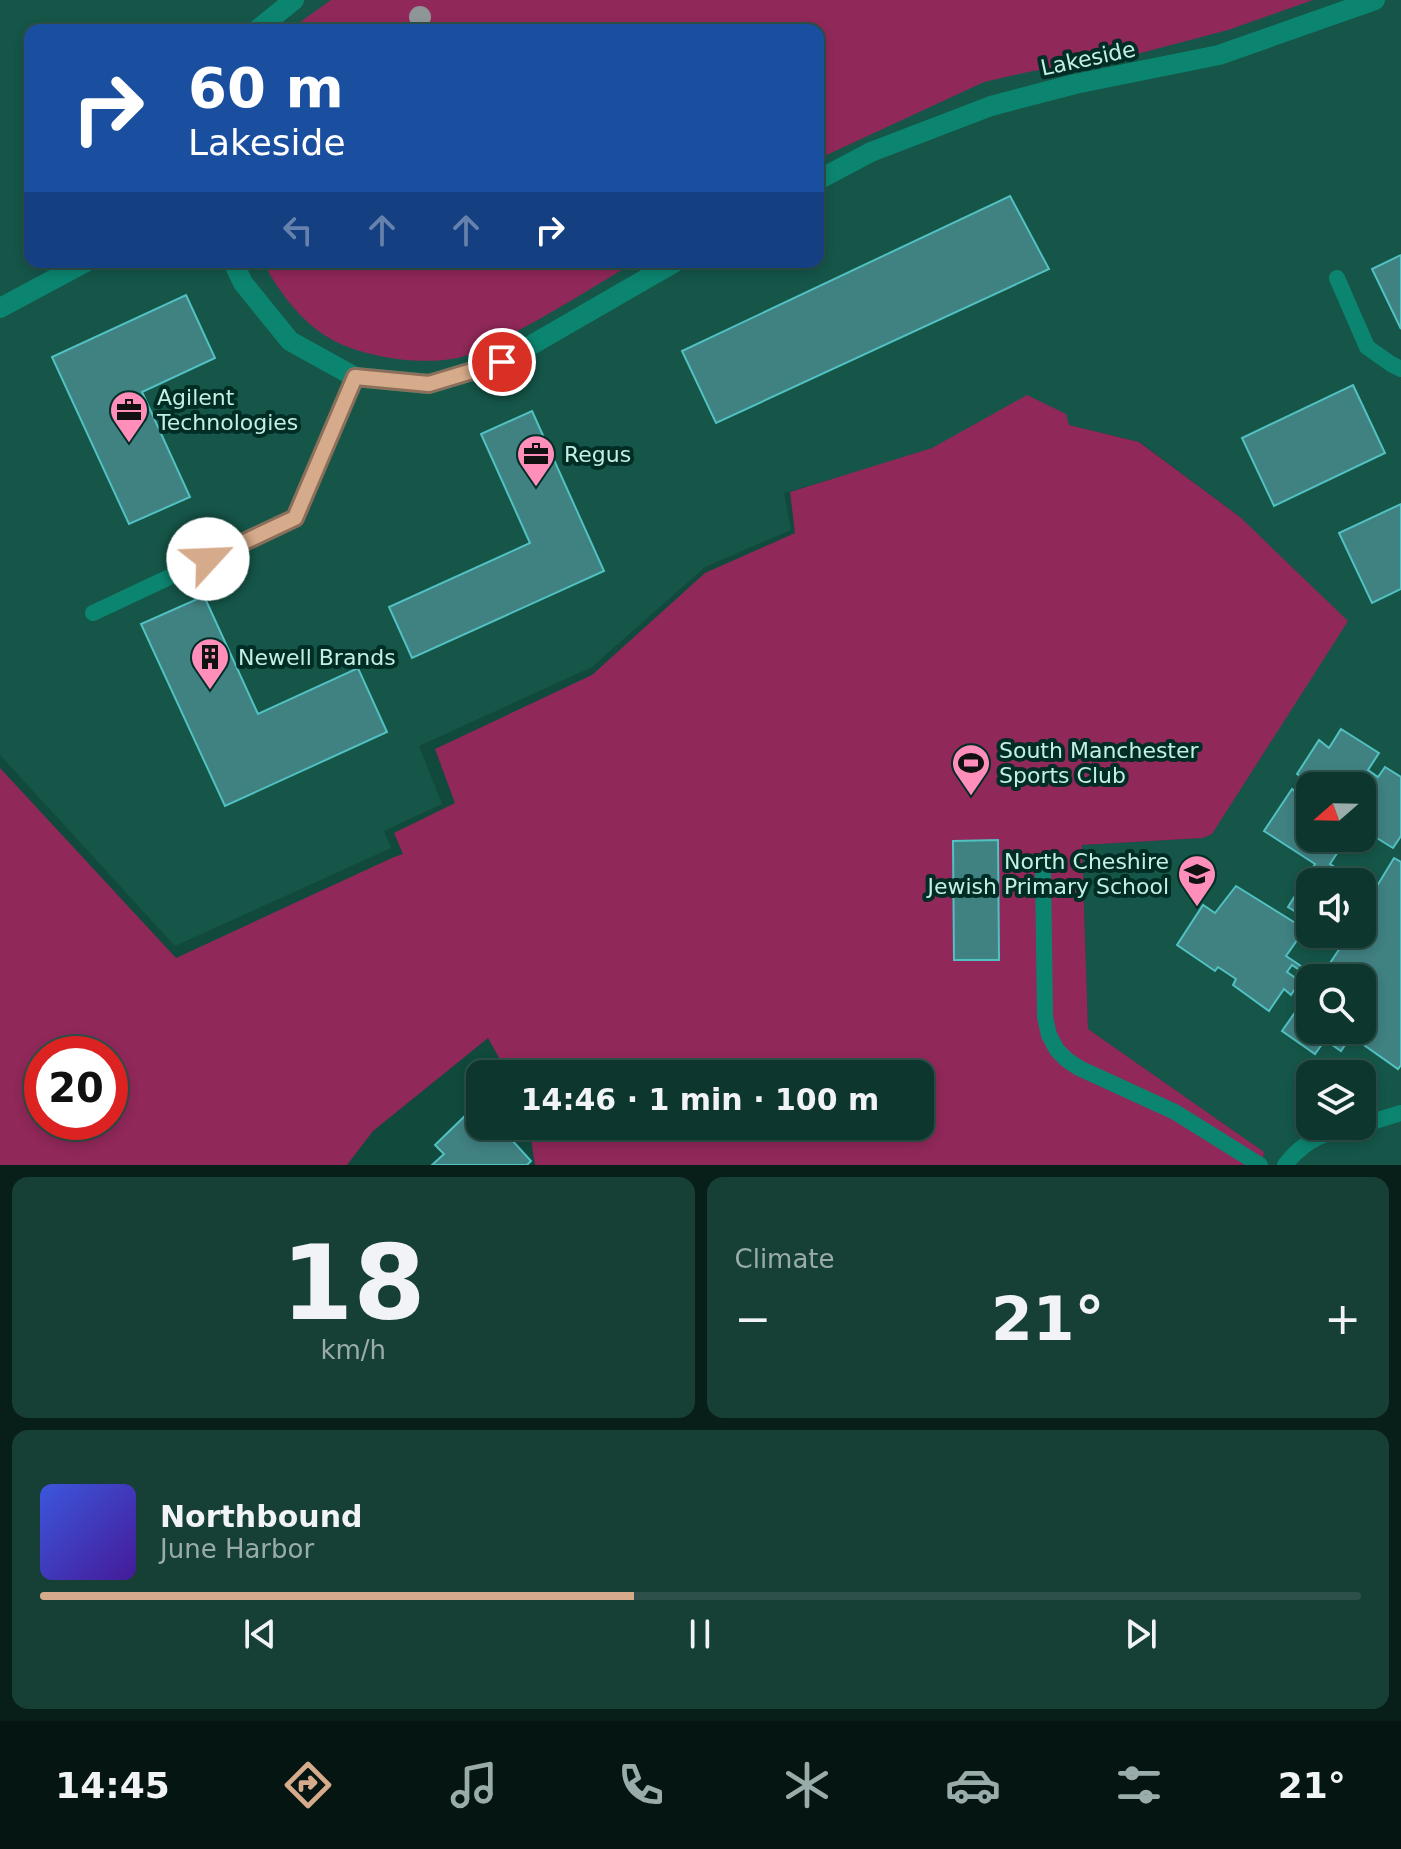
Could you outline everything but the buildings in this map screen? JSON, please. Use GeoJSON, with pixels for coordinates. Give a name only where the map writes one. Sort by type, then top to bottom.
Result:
{"type":"FeatureCollection","features":[{"type":"Feature","properties":{"kind":"street"},"geometry":{"type":"LineString","coordinates":[[264,24],[294,0]]}},
{"type":"Feature","properties":{"kind":"street","name":"Lakeside"},"geometry":{"type":"LineString","coordinates":[[824,177],[871,152],[991,106],[1075,84],[1219,55],[1375,0]]}},
{"type":"Feature","properties":{"kind":"street"},"geometry":{"type":"LineString","coordinates":[[0,308],[75,268]]}},
{"type":"Feature","properties":{"kind":"street"},"geometry":{"type":"LineString","coordinates":[[236,268],[243,283],[290,341],[355,377],[429,384],[502,362],[665,268]]}},
{"type":"Feature","properties":{"kind":"lane"},"geometry":{"type":"LineString","coordinates":[[1337,278],[1367,347],[1401,369]]}},
{"type":"Feature","properties":{"kind":"lane"},"geometry":{"type":"LineString","coordinates":[[93,613],[295,518],[355,377]]}},
{"type":"Feature","properties":{"kind":"lane"},"geometry":{"type":"LineString","coordinates":[[1043,869],[1045,1017],[1057,1050],[1079,1068],[1175,1112],[1260,1165]]}},
{"type":"Feature","properties":{"kind":"lane"},"geometry":{"type":"LineString","coordinates":[[1376,1120],[1401,1113]]}},
{"type":"Feature","properties":{"kind":"lane"},"geometry":{"type":"LineString","coordinates":[[1285,1165],[1311,1140]]}},
{"type":"Feature","properties":{"kind":"shaded area"},"geometry":{"type":"Polygon","coordinates":[[[0,0],[1401,0],[1401,1165],[1262,1165],[1264,1152],[1088,1029],[1082,845],[1203,838],[1212,834],[1240,517],[1140,442],[1069,425],[926,452],[784,493],[791,530],[705,567],[592,667],[419,746],[442,804],[384,831],[391,848],[175,946],[0,755],[0,0]]]}},
{"type":"Feature","properties":{"kind":"shaded area"},"geometry":{"type":"Polygon","coordinates":[[[331,0],[1313,0],[1228,30],[1137,54],[984,82],[824,156],[824,24],[297,24],[331,0]]]}},
{"type":"Feature","properties":{"kind":"shaded area"},"geometry":{"type":"Polygon","coordinates":[[[266,268],[625,268],[536,321],[483,348],[457,358],[437,361],[369,354],[339,343],[307,321],[266,268]]]}},
{"type":"Feature","properties":{"kind":"shaded area"},"geometry":{"type":"Polygon","coordinates":[[[1027,395],[1066,414],[1069,425],[1139,442],[1240,517],[1348,621],[1212,834],[1203,838],[1082,845],[1088,1029],[1264,1152],[1262,1165],[535,1165],[531,1140],[934,1140],[934,1060],[500,1060],[488,1038],[373,1131],[347,1165],[0,1165],[0,768],[176,958],[403,854],[394,833],[455,803],[435,749],[592,675],[705,573],[795,533],[790,492],[932,448],[1027,395]]]}},
{"type":"Feature","properties":{"kind":"place","name":"Agilent Technologies"},"geometry":{"type":"Point","coordinates":[129,444]}},
{"type":"Feature","properties":{"kind":"place","name":"Regus"},"geometry":{"type":"Point","coordinates":[536,488]}},
{"type":"Feature","properties":{"kind":"place","name":"Newell Brands"},"geometry":{"type":"Point","coordinates":[210,691]}},
{"type":"Feature","properties":{"kind":"place","name":"South Manchester Sports Club"},"geometry":{"type":"Point","coordinates":[971,797]}},
{"type":"Feature","properties":{"kind":"place","name":"North Cheshire Jewish Primary School"},"geometry":{"type":"Point","coordinates":[1197,908]}},
{"type":"Feature","properties":{"kind":"route"},"geometry":{"type":"LineString","coordinates":[[208,559],[295,518],[355,377],[429,384],[502,362]]}}]}
